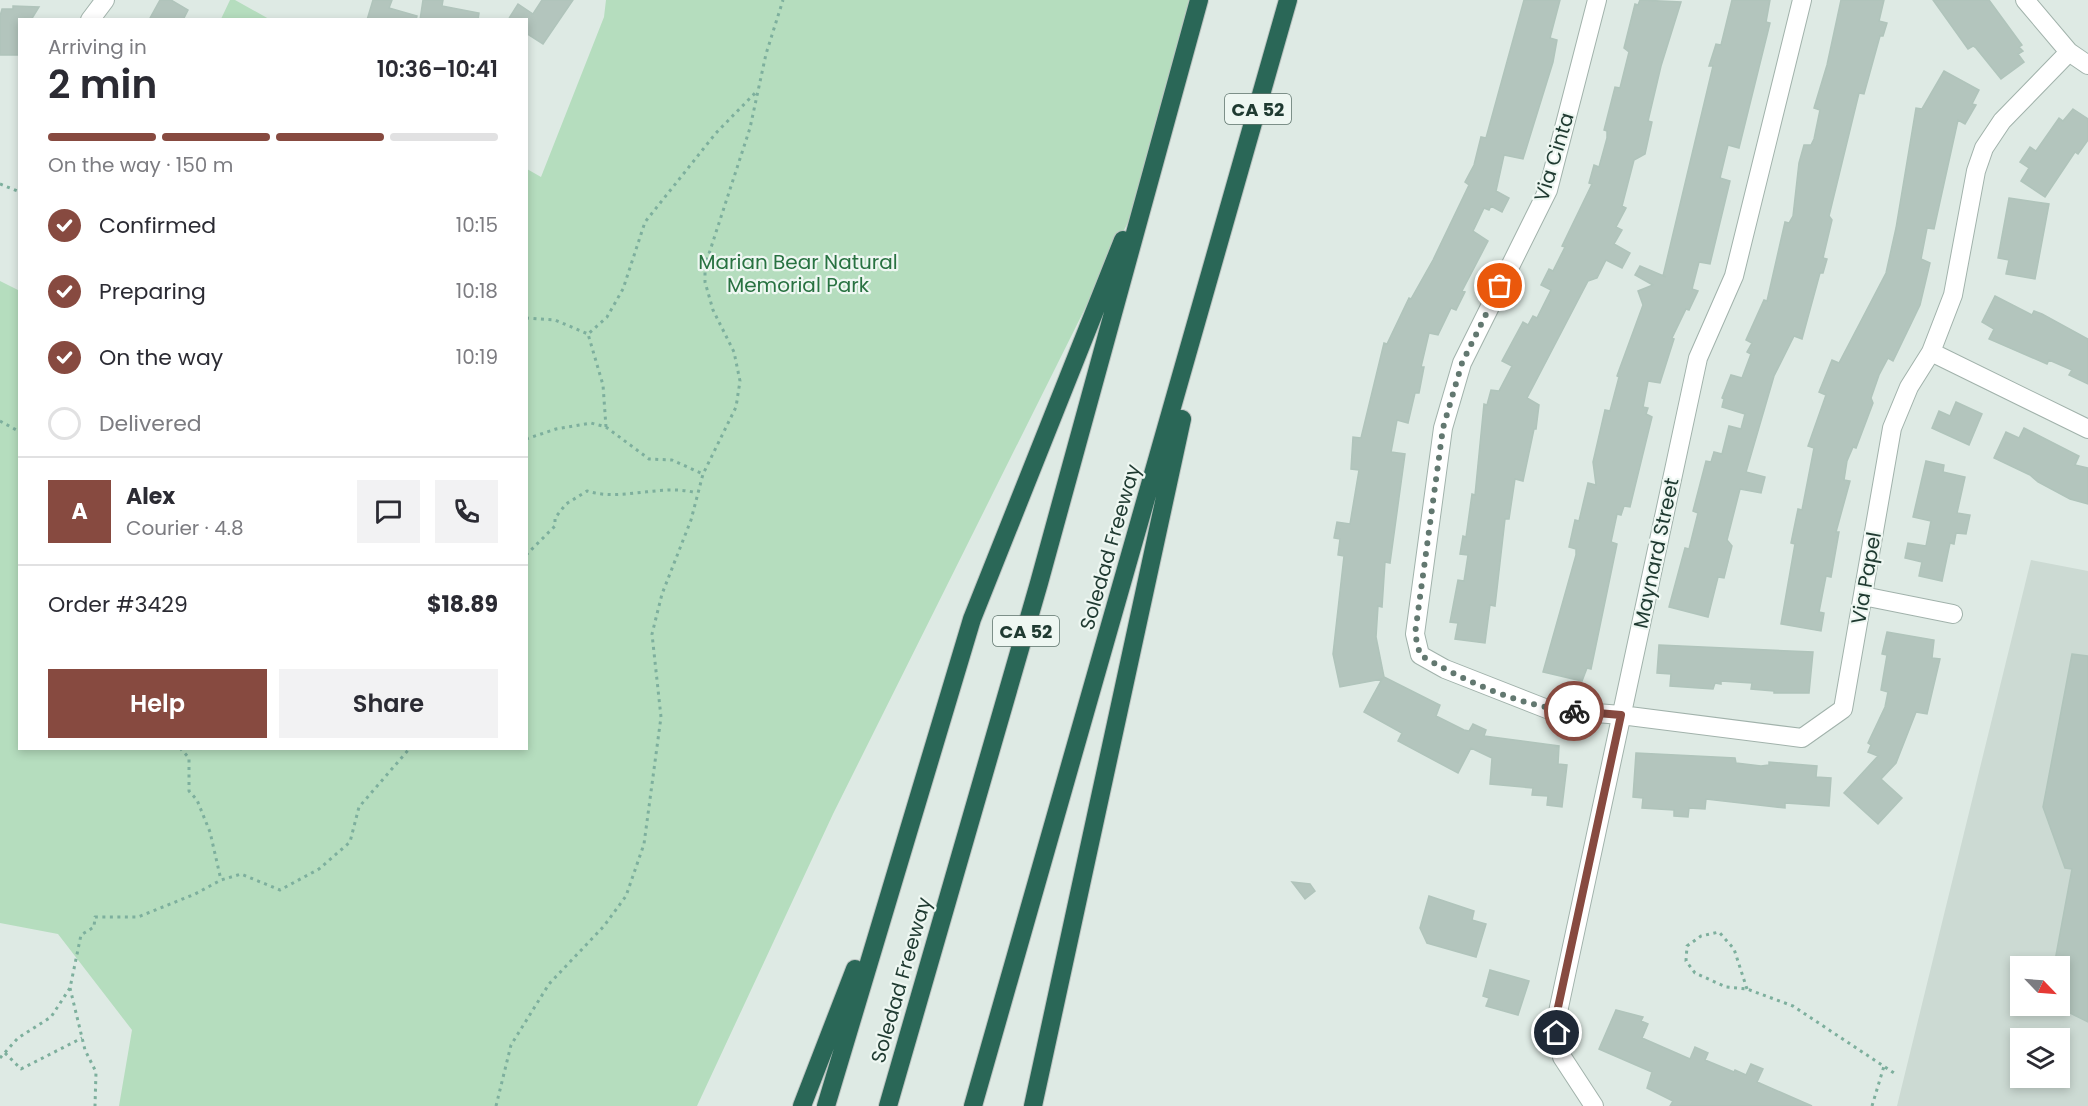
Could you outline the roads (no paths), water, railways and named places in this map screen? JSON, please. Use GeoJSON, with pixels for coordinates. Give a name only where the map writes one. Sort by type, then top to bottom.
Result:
{"type":"FeatureCollection","features":[{"type":"Feature","properties":{"kind":"highway","name":"Soledad Freeway"},"geometry":{"type":"LineString","coordinates":[[888,1106],[1040,583],[1199,0]]}},
{"type":"Feature","properties":{"kind":"highway","name":"Soledad Freeway"},"geometry":{"type":"LineString","coordinates":[[973,1106],[1288,0]]}},
{"type":"Feature","properties":{"kind":"highway"},"geometry":{"type":"LineString","coordinates":[[826,1106],[899,856],[972,619],[1156,154]]}},
{"type":"Feature","properties":{"kind":"highway"},"geometry":{"type":"LineString","coordinates":[[1033,1106],[1158,523],[1227,219]]}},
{"type":"Feature","properties":{"kind":"highway"},"geometry":{"type":"LineString","coordinates":[[802,1106],[899,856]]}},
{"type":"Feature","properties":{"kind":"highway"},"geometry":{"type":"LineString","coordinates":[[981,1106],[1011,974]]}},
{"type":"Feature","properties":{"kind":"street"},"geometry":{"type":"LineString","coordinates":[[92,18],[105,0]]}},
{"type":"Feature","properties":{"kind":"street","name":"Via Cinta"},"geometry":{"type":"LineString","coordinates":[[1420,655],[1415,634],[1443,428],[1462,363],[1548,190],[1597,0]]}},
{"type":"Feature","properties":{"kind":"street","name":"Maynard Street"},"geometry":{"type":"LineString","coordinates":[[1594,1106],[1562,1057],[1557,1033],[1557,1012],[1698,358],[1734,276],[1802,0]]}},
{"type":"Feature","properties":{"kind":"street"},"geometry":{"type":"LineString","coordinates":[[2025,0],[2069,52],[2088,65]]}},
{"type":"Feature","properties":{"kind":"street","name":"Via Papel"},"geometry":{"type":"LineString","coordinates":[[1420,655],[1445,669],[1547,709],[1621,715],[1802,738],[1843,709],[1892,428],[1909,387],[1930,352],[1953,295],[1976,171],[1984,148],[2002,121],[2069,52]]}},
{"type":"Feature","properties":{"kind":"street"},"geometry":{"type":"LineString","coordinates":[[1930,352],[2088,429]]}},
{"type":"Feature","properties":{"kind":"street"},"geometry":{"type":"LineString","coordinates":[[1863,596],[1953,614]]}},
{"type":"Feature","properties":{"kind":"park label","name":"Marian Bear Natural Memorial Park"},"geometry":{"type":"Point","coordinates":[798,274]}}]}
